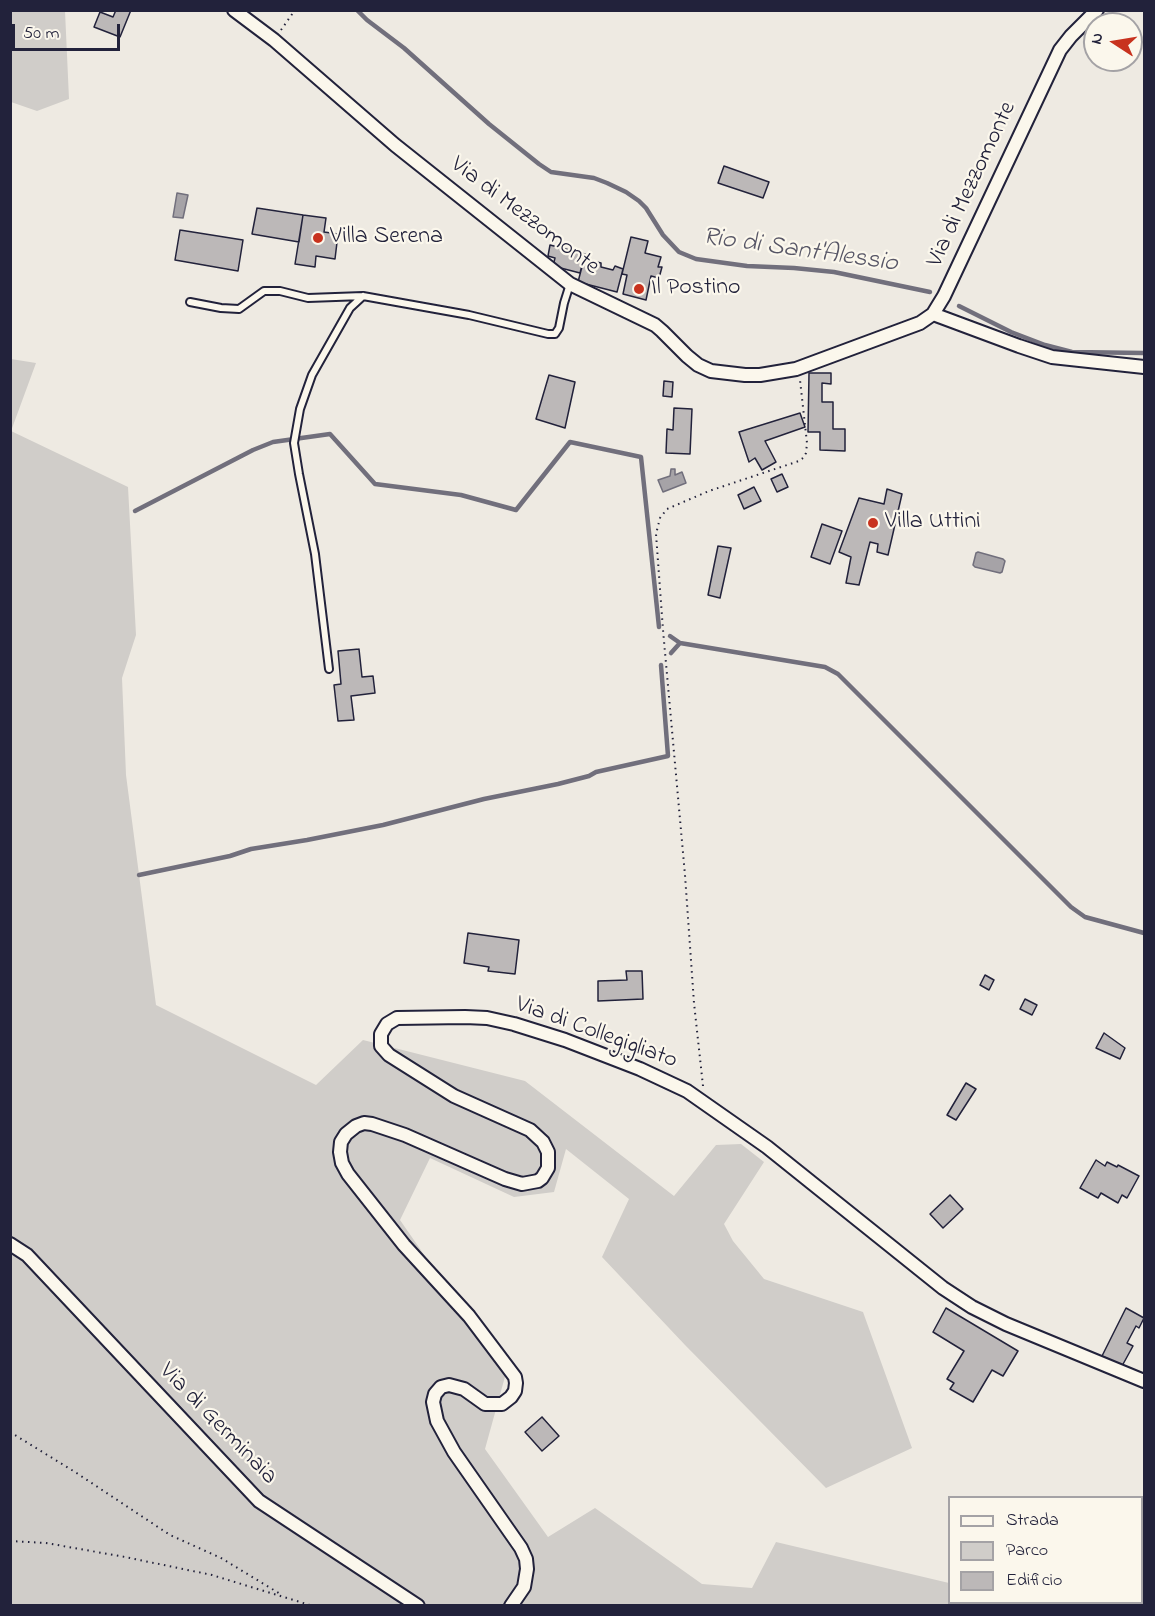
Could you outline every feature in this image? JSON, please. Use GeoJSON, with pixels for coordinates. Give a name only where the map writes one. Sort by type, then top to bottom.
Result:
{"type":"FeatureCollection","features":[{"type":"Feature","properties":{"kind":"street","name":"Via di Mezzomonte"},"geometry":{"type":"LineString","coordinates":[[234,10],[274,40],[395,146],[570,284],[655,325],[698,365],[711,371],[728,374],[760,375],[796,369],[920,323],[933,314],[944,296],[1060,50],[1097,10]]}},
{"type":"Feature","properties":{"kind":"street"},"geometry":{"type":"LineString","coordinates":[[933,314],[1052,357],[1144,368]]}},
{"type":"Feature","properties":{"kind":"street","name":"Via di Collegigliato"},"geometry":{"type":"LineString","coordinates":[[511,1605],[524,1587],[526,1559],[521,1548],[454,1452],[437,1421],[433,1402],[435,1394],[441,1387],[449,1384],[464,1389],[485,1404],[502,1404],[515,1391],[515,1377],[469,1316],[404,1245],[348,1174],[342,1163],[340,1152],[341,1142],[346,1134],[356,1126],[372,1124],[405,1135],[522,1184],[538,1182],[542,1178],[548,1168],[548,1152],[543,1142],[530,1130],[454,1096],[389,1055],[381,1046],[381,1034],[387,1024],[397,1018],[487,1018],[514,1024],[565,1040],[687,1090],[767,1147],[943,1288],[972,1307],[1006,1324],[1144,1381]]}},
{"type":"Feature","properties":{"kind":"street","name":"Via di Germinaia"},"geometry":{"type":"LineString","coordinates":[[10,1244],[27,1255],[259,1501],[418,1605]]}},
{"type":"Feature","properties":{"kind":"lane"},"geometry":{"type":"LineString","coordinates":[[190,302],[239,309],[264,291],[280,291],[308,298],[363,296],[469,315],[555,334],[559,328],[570,284]]}},
{"type":"Feature","properties":{"kind":"lane"},"geometry":{"type":"LineString","coordinates":[[328,669],[315,554],[294,442],[300,409],[312,375],[350,308],[363,296]]}},
{"type":"Feature","properties":{"kind":"path"},"geometry":{"type":"LineString","coordinates":[[274,40],[295,10]]}},
{"type":"Feature","properties":{"kind":"path"},"geometry":{"type":"LineString","coordinates":[[704,1101],[656,534],[660,518],[667,509],[709,491],[798,462],[803,458],[807,448],[806,429],[802,387],[796,369]]}},
{"type":"Feature","properties":{"kind":"path"},"geometry":{"type":"LineString","coordinates":[[10,1432],[170,1535],[221,1558],[282,1595]]}},
{"type":"Feature","properties":{"kind":"path"},"geometry":{"type":"LineString","coordinates":[[10,1541],[46,1543],[167,1565],[212,1575],[312,1605]]}},
{"type":"Feature","properties":{"kind":"green space"},"geometry":{"type":"Polygon","coordinates":[[[11,10],[65,11],[69,99],[37,111],[11,102],[11,10]]]}},
{"type":"Feature","properties":{"kind":"green space"},"geometry":{"type":"Polygon","coordinates":[[[11,359],[36,363],[11,431],[11,359]]]}},
{"type":"Feature","properties":{"kind":"green space"},"geometry":{"type":"Polygon","coordinates":[[[11,431],[128,487],[136,635],[122,678],[126,775],[156,1005],[316,1085],[363,1040],[525,1081],[674,1196],[716,1145],[741,1144],[764,1162],[724,1224],[733,1241],[764,1279],[863,1312],[912,1448],[826,1488],[602,1257],[629,1199],[566,1149],[554,1192],[514,1197],[430,1158],[400,1220],[506,1373],[485,1449],[548,1537],[595,1508],[702,1584],[752,1588],[776,1542],[948,1583],[948,1604],[1004,1604],[1003,1606],[11,1606],[11,431]]]}},
{"type":"Feature","properties":{"kind":"shaded area"},"geometry":{"type":"Polygon","coordinates":[[[177,193],[188,195],[183,218],[173,217],[177,193]]]}},
{"type":"Feature","properties":{"kind":"shaded area"},"geometry":{"type":"Polygon","coordinates":[[[671,469],[675,469],[675,475],[682,472],[686,483],[663,492],[658,480],[670,476],[671,469]]]}},
{"type":"Feature","properties":{"kind":"shaded area"},"geometry":{"type":"Polygon","coordinates":[[[978,552],[1003,559],[1005,561],[1002,572],[975,567],[973,565],[978,552]]]}},
{"type":"Feature","properties":{"kind":"building"},"geometry":{"type":"Polygon","coordinates":[[[116,10],[131,10],[120,37],[94,27],[100,12],[113,17],[116,10]]]}},
{"type":"Feature","properties":{"kind":"building"},"geometry":{"type":"Polygon","coordinates":[[[724,166],[769,182],[763,198],[718,183],[724,166]]]}},
{"type":"Feature","properties":{"kind":"building"},"geometry":{"type":"Polygon","coordinates":[[[257,208],[303,215],[299,242],[252,234],[257,208]]]}},
{"type":"Feature","properties":{"kind":"building","name":"Villa Serena"},"geometry":{"type":"Polygon","coordinates":[[[303,215],[326,218],[324,232],[338,234],[335,259],[316,256],[315,267],[295,264],[303,215]]]}},
{"type":"Feature","properties":{"kind":"building"},"geometry":{"type":"Polygon","coordinates":[[[180,230],[243,240],[238,271],[175,260],[180,230]]]}},
{"type":"Feature","properties":{"kind":"building"},"geometry":{"type":"Polygon","coordinates":[[[631,237],[648,241],[645,253],[661,257],[658,267],[662,267],[659,278],[651,276],[646,300],[623,294],[627,275],[622,274],[631,237]]]}},
{"type":"Feature","properties":{"kind":"building"},"geometry":{"type":"Polygon","coordinates":[[[550,245],[585,254],[580,273],[553,266],[555,258],[548,256],[550,245]]]}},
{"type":"Feature","properties":{"kind":"building"},"geometry":{"type":"Polygon","coordinates":[[[584,259],[601,263],[601,267],[613,270],[615,266],[623,269],[617,292],[578,282],[584,259]]]}},
{"type":"Feature","properties":{"kind":"building"},"geometry":{"type":"Polygon","coordinates":[[[809,373],[831,373],[831,384],[822,383],[822,402],[833,402],[833,429],[845,429],[845,451],[820,450],[820,432],[808,432],[809,373]]]}},
{"type":"Feature","properties":{"kind":"building"},"geometry":{"type":"Polygon","coordinates":[[[549,375],[575,382],[565,428],[536,419],[549,375]]]}},
{"type":"Feature","properties":{"kind":"building"},"geometry":{"type":"Polygon","coordinates":[[[664,381],[673,382],[672,397],[663,396],[664,381]]]}},
{"type":"Feature","properties":{"kind":"building"},"geometry":{"type":"Polygon","coordinates":[[[674,408],[692,409],[690,454],[666,453],[667,429],[673,430],[674,408]]]}},
{"type":"Feature","properties":{"kind":"building"},"geometry":{"type":"Polygon","coordinates":[[[800,413],[805,427],[765,441],[776,462],[762,470],[755,458],[749,462],[739,432],[800,413]]]}},
{"type":"Feature","properties":{"kind":"building"},"geometry":{"type":"Polygon","coordinates":[[[782,474],[788,487],[777,492],[771,479],[782,474]]]}},
{"type":"Feature","properties":{"kind":"building"},"geometry":{"type":"Polygon","coordinates":[[[754,487],[761,501],[744,509],[738,495],[754,487]]]}},
{"type":"Feature","properties":{"kind":"building","name":"Villa Uttini"},"geometry":{"type":"Polygon","coordinates":[[[887,489],[902,494],[888,555],[877,552],[878,544],[870,542],[859,585],[846,583],[851,557],[839,552],[859,498],[884,504],[887,489]]]}},
{"type":"Feature","properties":{"kind":"building"},"geometry":{"type":"Polygon","coordinates":[[[822,524],[842,531],[830,564],[811,557],[822,524]]]}},
{"type":"Feature","properties":{"kind":"building"},"geometry":{"type":"Polygon","coordinates":[[[718,546],[731,548],[720,598],[708,595],[718,546]]]}},
{"type":"Feature","properties":{"kind":"building"},"geometry":{"type":"Polygon","coordinates":[[[359,649],[362,677],[373,676],[375,693],[351,696],[354,720],[338,721],[334,685],[341,684],[338,651],[359,649]]]}},
{"type":"Feature","properties":{"kind":"building"},"geometry":{"type":"Polygon","coordinates":[[[468,933],[519,940],[515,974],[488,971],[489,967],[464,963],[468,933]]]}},
{"type":"Feature","properties":{"kind":"building"},"geometry":{"type":"Polygon","coordinates":[[[626,971],[642,971],[643,999],[598,1001],[598,981],[627,980],[626,971]]]}},
{"type":"Feature","properties":{"kind":"building"},"geometry":{"type":"Polygon","coordinates":[[[985,975],[994,980],[989,990],[980,985],[985,975]]]}},
{"type":"Feature","properties":{"kind":"building"},"geometry":{"type":"Polygon","coordinates":[[[1025,999],[1037,1005],[1032,1015],[1020,1009],[1025,999]]]}},
{"type":"Feature","properties":{"kind":"building"},"geometry":{"type":"Polygon","coordinates":[[[1104,1033],[1125,1048],[1120,1059],[1096,1048],[1104,1033]]]}},
{"type":"Feature","properties":{"kind":"building"},"geometry":{"type":"Polygon","coordinates":[[[966,1083],[976,1089],[956,1120],[947,1115],[966,1083]]]}},
{"type":"Feature","properties":{"kind":"building"},"geometry":{"type":"Polygon","coordinates":[[[1096,1160],[1105,1166],[1107,1162],[1117,1167],[1118,1165],[1139,1176],[1127,1198],[1122,1195],[1118,1203],[1101,1193],[1098,1198],[1080,1188],[1096,1160]]]}},
{"type":"Feature","properties":{"kind":"building"},"geometry":{"type":"Polygon","coordinates":[[[950,1195],[963,1209],[943,1228],[930,1214],[950,1195]]]}},
{"type":"Feature","properties":{"kind":"building"},"geometry":{"type":"Polygon","coordinates":[[[946,1308],[1018,1351],[1003,1376],[992,1370],[973,1402],[950,1389],[954,1383],[947,1379],[964,1351],[933,1332],[946,1308]]]}},
{"type":"Feature","properties":{"kind":"building"},"geometry":{"type":"Polygon","coordinates":[[[1126,1308],[1144,1318],[1139,1328],[1136,1326],[1127,1343],[1133,1346],[1122,1366],[1102,1356],[1126,1308]]]}},
{"type":"Feature","properties":{"kind":"building"},"geometry":{"type":"Polygon","coordinates":[[[542,1417],[559,1436],[542,1451],[525,1432],[542,1417]]]}},
{"type":"Feature","properties":{"kind":"waterway","name":"Rio di Sant'Alessio"},"geometry":{"type":"LineString","coordinates":[[357,10],[539,164],[551,172],[594,178],[626,192],[639,201],[663,235],[679,252],[696,259],[747,266],[834,272],[930,292]]}},
{"type":"Feature","properties":{"kind":"waterway","name":"Rio di Sant'Alessio"},"geometry":{"type":"LineString","coordinates":[[959,306],[1011,332],[1072,352],[1144,353]]}},
{"type":"Feature","properties":{"kind":"waterway"},"geometry":{"type":"LineString","coordinates":[[135,511],[273,442],[330,434],[375,484],[461,495],[516,510],[570,442],[641,457],[659,627]]}},
{"type":"Feature","properties":{"kind":"waterway"},"geometry":{"type":"LineString","coordinates":[[670,636],[680,643],[825,667],[838,674],[1071,907],[1085,917],[1144,933]]}},
{"type":"Feature","properties":{"kind":"waterway"},"geometry":{"type":"LineString","coordinates":[[671,653],[680,643]]}},
{"type":"Feature","properties":{"kind":"waterway"},"geometry":{"type":"LineString","coordinates":[[139,875],[230,856],[251,849],[383,825],[668,756],[661,665]]}},
{"type":"Feature","properties":{"kind":"place","name":"Villa Serena"},"geometry":{"type":"Point","coordinates":[318,238]}},
{"type":"Feature","properties":{"kind":"place","name":"Il Postino"},"geometry":{"type":"Point","coordinates":[639,289]}},
{"type":"Feature","properties":{"kind":"place","name":"Villa Uttini"},"geometry":{"type":"Point","coordinates":[873,523]}}]}
